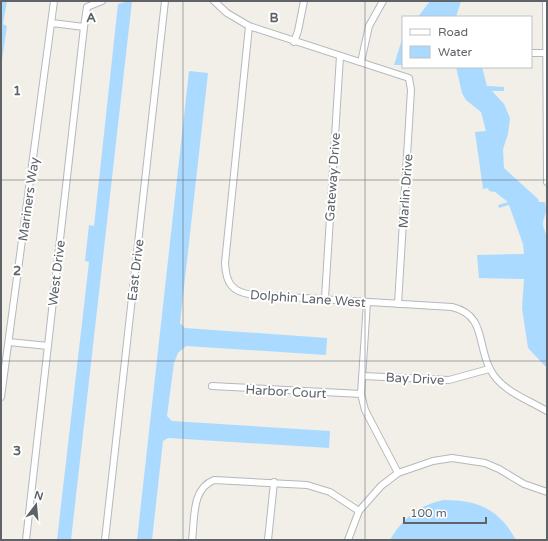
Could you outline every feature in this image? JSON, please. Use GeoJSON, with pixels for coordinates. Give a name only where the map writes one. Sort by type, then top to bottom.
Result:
{"type":"FeatureCollection","features":[{"type":"Feature","properties":{"kind":"street","name":"Mariners Way"},"geometry":{"type":"LineString","coordinates":[[1,398],[54,1]]}},
{"type":"Feature","properties":{"kind":"street","name":"West Drive"},"geometry":{"type":"LineString","coordinates":[[26,540],[84,27],[87,7],[102,1]]}},
{"type":"Feature","properties":{"kind":"street","name":"East Drive"},"geometry":{"type":"LineString","coordinates":[[105,540],[165,1]]}},
{"type":"Feature","properties":{"kind":"street"},"geometry":{"type":"LineString","coordinates":[[214,1],[239,21],[249,26],[294,42],[361,62],[370,26],[383,1]]}},
{"type":"Feature","properties":{"kind":"street"},"geometry":{"type":"LineString","coordinates":[[294,42],[304,1]]}},
{"type":"Feature","properties":{"kind":"street"},"geometry":{"type":"LineString","coordinates":[[546,1],[547,182]]}},
{"type":"Feature","properties":{"kind":"street"},"geometry":{"type":"LineString","coordinates":[[52,23],[84,27]]}},
{"type":"Feature","properties":{"kind":"street","name":"Dolphin Lane West"},"geometry":{"type":"LineString","coordinates":[[249,26],[225,263],[228,282],[234,289],[242,293],[461,309],[475,322],[489,369]]}},
{"type":"Feature","properties":{"kind":"street"},"geometry":{"type":"LineString","coordinates":[[532,53],[547,53]]}},
{"type":"Feature","properties":{"kind":"street","name":"Gateway Drive"},"geometry":{"type":"LineString","coordinates":[[325,298],[340,56]]}},
{"type":"Feature","properties":{"kind":"street","name":"Marlin Drive"},"geometry":{"type":"LineString","coordinates":[[361,62],[409,78],[411,90],[398,304]]}},
{"type":"Feature","properties":{"kind":"street"},"geometry":{"type":"LineString","coordinates":[[367,302],[361,394],[365,410],[398,473]]}},
{"type":"Feature","properties":{"kind":"street"},"geometry":{"type":"LineString","coordinates":[[9,342],[48,346]]}},
{"type":"Feature","properties":{"kind":"street"},"geometry":{"type":"LineString","coordinates":[[489,369],[501,383],[513,392],[547,411]]}},
{"type":"Feature","properties":{"kind":"street","name":"Bay Drive"},"geometry":{"type":"LineString","coordinates":[[363,376],[449,380],[489,369]]}},
{"type":"Feature","properties":{"kind":"street","name":"Harbor Court"},"geometry":{"type":"LineString","coordinates":[[212,386],[361,394]]}},
{"type":"Feature","properties":{"kind":"street"},"geometry":{"type":"LineString","coordinates":[[348,540],[359,511],[381,486],[398,473],[433,461],[452,458],[485,463],[499,469],[524,484],[547,492]]}},
{"type":"Feature","properties":{"kind":"street"},"geometry":{"type":"LineString","coordinates":[[192,540],[197,495],[207,483],[222,479],[307,484],[330,492],[359,511]]}},
{"type":"Feature","properties":{"kind":"street"},"geometry":{"type":"LineString","coordinates":[[268,540],[274,482]]}},
{"type":"Feature","properties":{"kind":"water"},"geometry":{"type":"Polygon","coordinates":[[[1,1],[7,1],[3,24],[7,26],[1,67],[1,1]]]}},
{"type":"Feature","properties":{"kind":"water"},"geometry":{"type":"Polygon","coordinates":[[[132,1],[71,540],[57,540],[89,262],[85,261],[89,225],[94,226],[118,4],[132,1]]]}},
{"type":"Feature","properties":{"kind":"water"},"geometry":{"type":"Polygon","coordinates":[[[430,1],[461,1],[456,16],[419,16],[430,1]]]}},
{"type":"Feature","properties":{"kind":"water"},"geometry":{"type":"Polygon","coordinates":[[[402,39],[402,65],[394,65],[402,39]]]}},
{"type":"Feature","properties":{"kind":"water"},"geometry":{"type":"Polygon","coordinates":[[[456,68],[482,68],[487,86],[504,87],[504,91],[492,91],[504,104],[510,118],[508,134],[503,149],[504,168],[538,199],[539,202],[545,202],[546,212],[543,220],[543,227],[547,237],[547,368],[528,348],[522,308],[524,279],[479,278],[477,255],[524,254],[523,244],[509,205],[499,208],[498,205],[508,202],[495,192],[489,191],[488,188],[483,189],[475,132],[486,131],[481,112],[466,100],[462,93],[456,68]]]}},
{"type":"Feature","properties":{"kind":"water"},"geometry":{"type":"Polygon","coordinates":[[[189,71],[208,73],[180,323],[185,328],[327,338],[326,355],[186,346],[178,353],[174,363],[167,416],[172,421],[330,431],[329,448],[168,438],[163,441],[152,540],[137,540],[189,71]]]}},
{"type":"Feature","properties":{"kind":"water"},"geometry":{"type":"Polygon","coordinates":[[[444,500],[467,502],[486,508],[502,521],[516,540],[390,540],[394,533],[412,514],[427,505],[444,500]]]}}]}
